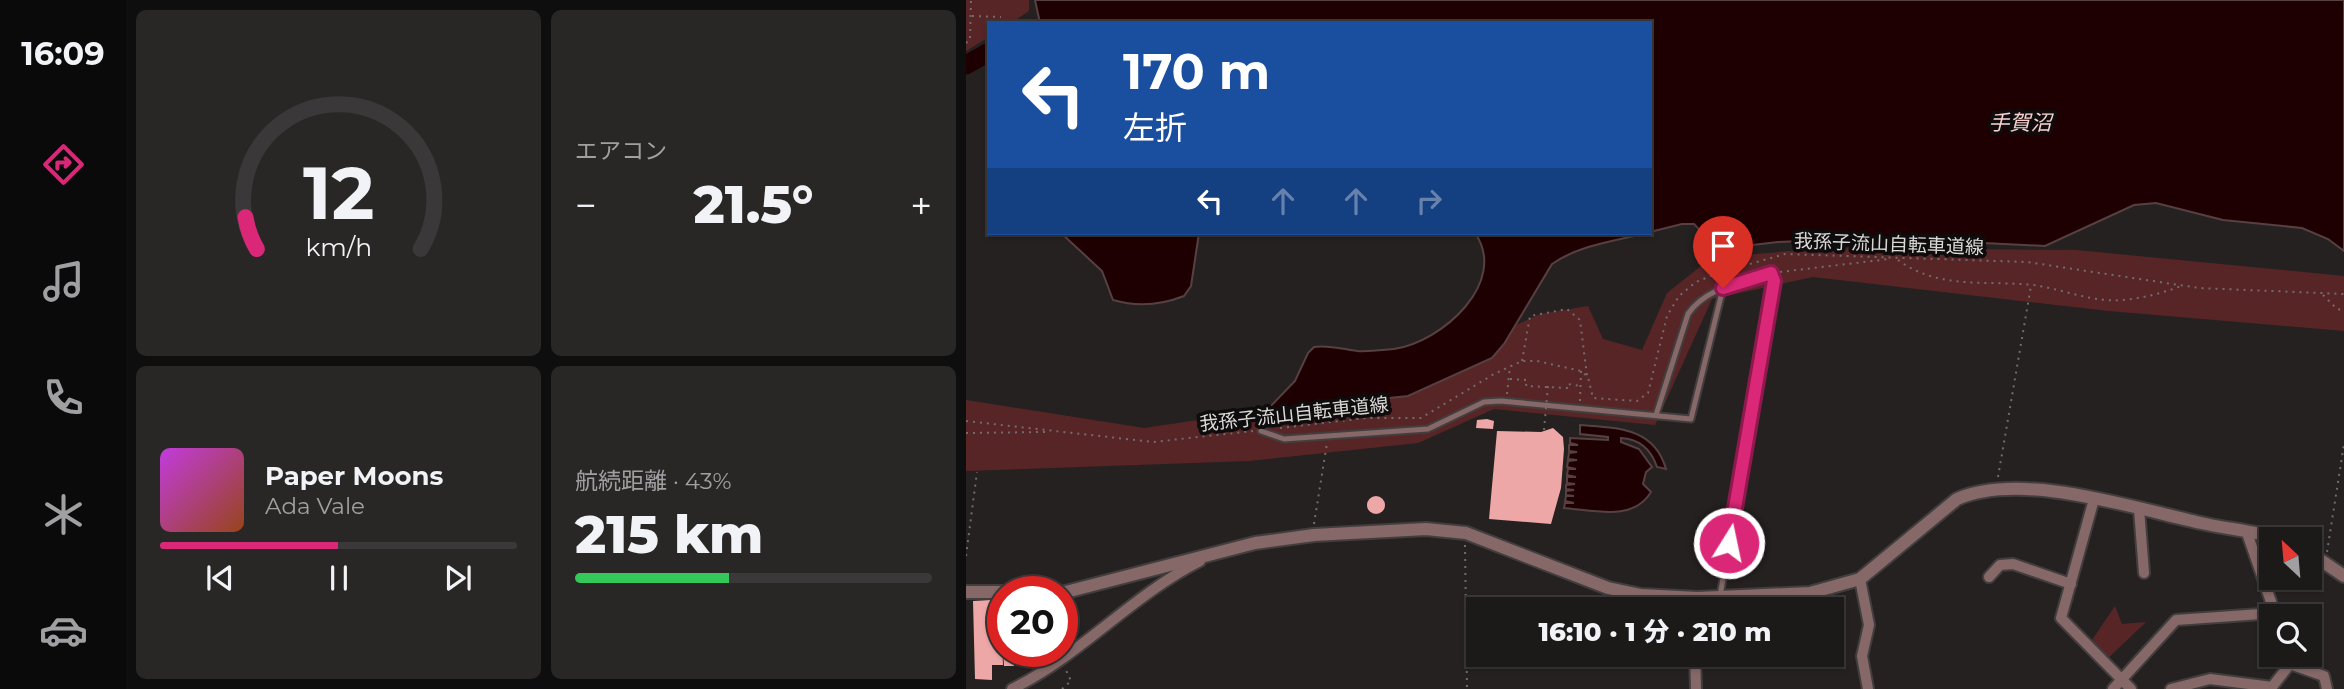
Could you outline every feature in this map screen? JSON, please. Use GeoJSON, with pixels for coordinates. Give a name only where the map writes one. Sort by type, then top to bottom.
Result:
{"type":"FeatureCollection","features":[{"type":"Feature","properties":{"kind":"street"},"geometry":{"type":"LineString","coordinates":[[1717,597],[1810,593],[1860,579],[1957,499],[1975,491],[2023,488],[2094,499],[2259,535]]}},
{"type":"Feature","properties":{"kind":"street"},"geometry":{"type":"LineString","coordinates":[[2094,499],[2061,618],[2131,689]]}},
{"type":"Feature","properties":{"kind":"street"},"geometry":{"type":"LineString","coordinates":[[2139,509],[2144,573]]}},
{"type":"Feature","properties":{"kind":"street"},"geometry":{"type":"LineString","coordinates":[[1078,589],[1217,552],[1314,535],[1426,529],[1466,533],[1608,589],[1655,597]]}},
{"type":"Feature","properties":{"kind":"street"},"geometry":{"type":"LineString","coordinates":[[2247,533],[2272,604]]}},
{"type":"Feature","properties":{"kind":"street"},"geometry":{"type":"LineString","coordinates":[[1078,646],[1138,598],[1217,552]]}},
{"type":"Feature","properties":{"kind":"street"},"geometry":{"type":"LineString","coordinates":[[2322,561],[2344,576]]}},
{"type":"Feature","properties":{"kind":"street"},"geometry":{"type":"LineString","coordinates":[[1989,577],[2000,565],[2013,564],[2071,584]]}},
{"type":"Feature","properties":{"kind":"street"},"geometry":{"type":"LineString","coordinates":[[1860,579],[1868,625],[1862,656],[1868,689]]}},
{"type":"Feature","properties":{"kind":"street"},"geometry":{"type":"LineString","coordinates":[[966,592],[987,592]]}},
{"type":"Feature","properties":{"kind":"street"},"geometry":{"type":"LineString","coordinates":[[2113,689],[2176,620],[2259,616]]}},
{"type":"Feature","properties":{"kind":"street"},"geometry":{"type":"LineString","coordinates":[[1012,689],[1049,667]]}},
{"type":"Feature","properties":{"kind":"street"},"geometry":{"type":"LineString","coordinates":[[1695,667],[1696,689]]}},
{"type":"Feature","properties":{"kind":"street"},"geometry":{"type":"LineString","coordinates":[[2171,689],[2210,679],[2272,688],[2284,667]]}},
{"type":"Feature","properties":{"kind":"street"},"geometry":{"type":"LineString","coordinates":[[2305,667],[2324,676],[2327,689]]}},
{"type":"Feature","properties":{"kind":"lane"},"geometry":{"type":"LineString","coordinates":[[1656,415],[1688,314],[1703,296],[1771,273],[1774,281],[1720,596]]}},
{"type":"Feature","properties":{"kind":"lane"},"geometry":{"type":"LineString","coordinates":[[1261,431],[1284,439],[1428,429],[1484,402],[1501,401],[1692,419],[1723,288]]}},
{"type":"Feature","properties":{"kind":"path"},"geometry":{"type":"LineString","coordinates":[[966,43],[970,40],[971,0]]}},
{"type":"Feature","properties":{"kind":"path"},"geometry":{"type":"LineString","coordinates":[[971,16],[1001,17]]}},
{"type":"Feature","properties":{"kind":"path","name":"我孫子流山自転車道線"},"geometry":{"type":"LineString","coordinates":[[966,421],[1153,442],[1366,418],[1421,418],[1522,361],[1537,361],[1581,371],[1588,377],[1593,398],[1637,401],[1648,393],[1667,316],[1679,296],[1696,282],[1718,273],[1785,254],[2027,262],[2182,285],[2344,294]]}},
{"type":"Feature","properties":{"kind":"path"},"geometry":{"type":"LineString","coordinates":[[1771,273],[1895,258],[1909,268],[1949,282],[2031,285],[2095,299],[2122,300],[2182,285]]}},
{"type":"Feature","properties":{"kind":"path"},"geometry":{"type":"LineString","coordinates":[[1996,489],[2031,285]]}},
{"type":"Feature","properties":{"kind":"path"},"geometry":{"type":"LineString","coordinates":[[2321,293],[2337,309],[2344,310]]}},
{"type":"Feature","properties":{"kind":"path"},"geometry":{"type":"LineString","coordinates":[[1522,361],[1530,316],[1567,309],[1580,320],[1588,377]]}},
{"type":"Feature","properties":{"kind":"path"},"geometry":{"type":"LineString","coordinates":[[1508,391],[1510,366]]}},
{"type":"Feature","properties":{"kind":"path"},"geometry":{"type":"LineString","coordinates":[[1580,397],[1581,371]]}},
{"type":"Feature","properties":{"kind":"path"},"geometry":{"type":"LineString","coordinates":[[1510,379],[1527,380],[1526,386],[1581,386]]}},
{"type":"Feature","properties":{"kind":"path"},"geometry":{"type":"LineString","coordinates":[[1544,430],[1549,386]]}},
{"type":"Feature","properties":{"kind":"path"},"geometry":{"type":"LineString","coordinates":[[966,433],[1057,432]]}},
{"type":"Feature","properties":{"kind":"path"},"geometry":{"type":"LineString","coordinates":[[1314,535],[1328,435]]}},
{"type":"Feature","properties":{"kind":"path"},"geometry":{"type":"LineString","coordinates":[[2325,563],[2344,444]]}},
{"type":"Feature","properties":{"kind":"path"},"geometry":{"type":"LineString","coordinates":[[966,556],[977,472]]}},
{"type":"Feature","properties":{"kind":"path"},"geometry":{"type":"LineString","coordinates":[[1466,533],[1467,689]]}},
{"type":"Feature","properties":{"kind":"path"},"geometry":{"type":"LineString","coordinates":[[1062,689],[1071,681],[1064,667]]}},
{"type":"Feature","properties":{"kind":"shaded area"},"geometry":{"type":"Polygon","coordinates":[[[966,0],[1029,0],[1029,11],[1014,21],[987,21],[987,38],[966,51],[966,0]]]}},
{"type":"Feature","properties":{"kind":"shaded area"},"geometry":{"type":"Polygon","coordinates":[[[1824,248],[2076,250],[2344,276],[2344,331],[2109,311],[1813,277],[1712,299],[1655,425],[1494,409],[1418,443],[1249,461],[966,471],[966,400],[1144,428],[1367,395],[1540,314],[1588,306],[1603,339],[1642,350],[1667,293],[1711,258],[1824,248]]]}},
{"type":"Feature","properties":{"kind":"shaded area"},"geometry":{"type":"Polygon","coordinates":[[[2115,606],[2122,624],[2146,622],[2104,662],[2088,646],[2115,606]]]}},
{"type":"Feature","properties":{"kind":"water","name":"手賀沼"},"geometry":{"type":"Polygon","coordinates":[[[1035,0],[2344,0],[2344,251],[2328,239],[2302,228],[2223,220],[2156,203],[2134,205],[2045,246],[1882,238],[1778,242],[1718,249],[1694,224],[1682,224],[1652,232],[1652,21],[1040,21],[1035,0]]]}},
{"type":"Feature","properties":{"kind":"water"},"geometry":{"type":"Polygon","coordinates":[[[1063,235],[1199,235],[1191,286],[1184,296],[1158,303],[1131,304],[1113,300],[1102,271],[1063,235]]]}},
{"type":"Feature","properties":{"kind":"water"},"geometry":{"type":"Polygon","coordinates":[[[1476,235],[1638,235],[1585,248],[1552,264],[1504,344],[1492,358],[1408,396],[1266,411],[1295,381],[1308,353],[1314,347],[1361,351],[1394,349],[1432,335],[1450,322],[1465,307],[1477,289],[1483,271],[1483,252],[1476,235]]]}},
{"type":"Feature","properties":{"kind":"water"},"geometry":{"type":"Polygon","coordinates":[[[1580,425],[1632,432],[1653,445],[1666,469],[1657,467],[1644,446],[1621,438],[1621,442],[1639,449],[1652,467],[1646,472],[1643,484],[1651,492],[1643,501],[1623,511],[1612,512],[1564,508],[1565,503],[1574,503],[1565,501],[1566,496],[1574,496],[1566,495],[1566,491],[1574,490],[1566,489],[1566,485],[1575,484],[1567,483],[1567,477],[1576,477],[1567,475],[1568,469],[1576,469],[1567,467],[1568,461],[1577,460],[1568,459],[1569,453],[1577,452],[1569,451],[1569,445],[1578,445],[1570,443],[1570,438],[1608,440],[1608,437],[1580,434],[1580,425]]]}},
{"type":"Feature","properties":{"kind":"building"},"geometry":{"type":"Polygon","coordinates":[[[1477,420],[1494,421],[1493,429],[1476,428],[1477,420]]]}},
{"type":"Feature","properties":{"kind":"building"},"geometry":{"type":"Polygon","coordinates":[[[1553,428],[1563,437],[1564,449],[1561,488],[1551,524],[1489,519],[1497,431],[1541,432],[1553,428]]]}},
{"type":"Feature","properties":{"kind":"building"},"geometry":{"type":"Polygon","coordinates":[[[1376,496],[1382,499],[1385,505],[1382,511],[1376,514],[1370,511],[1367,505],[1370,499],[1376,496]]]}},
{"type":"Feature","properties":{"kind":"building"},"geometry":{"type":"Polygon","coordinates":[[[987,600],[987,667],[992,667],[992,680],[975,679],[973,601],[987,600]]]}},
{"type":"Feature","properties":{"kind":"waterway"},"geometry":{"type":"LineString","coordinates":[[966,65],[987,53]]}},
{"type":"Feature","properties":{"kind":"route"},"geometry":{"type":"LineString","coordinates":[[1723,288],[1771,273],[1774,281],[1729,543]]}}]}
